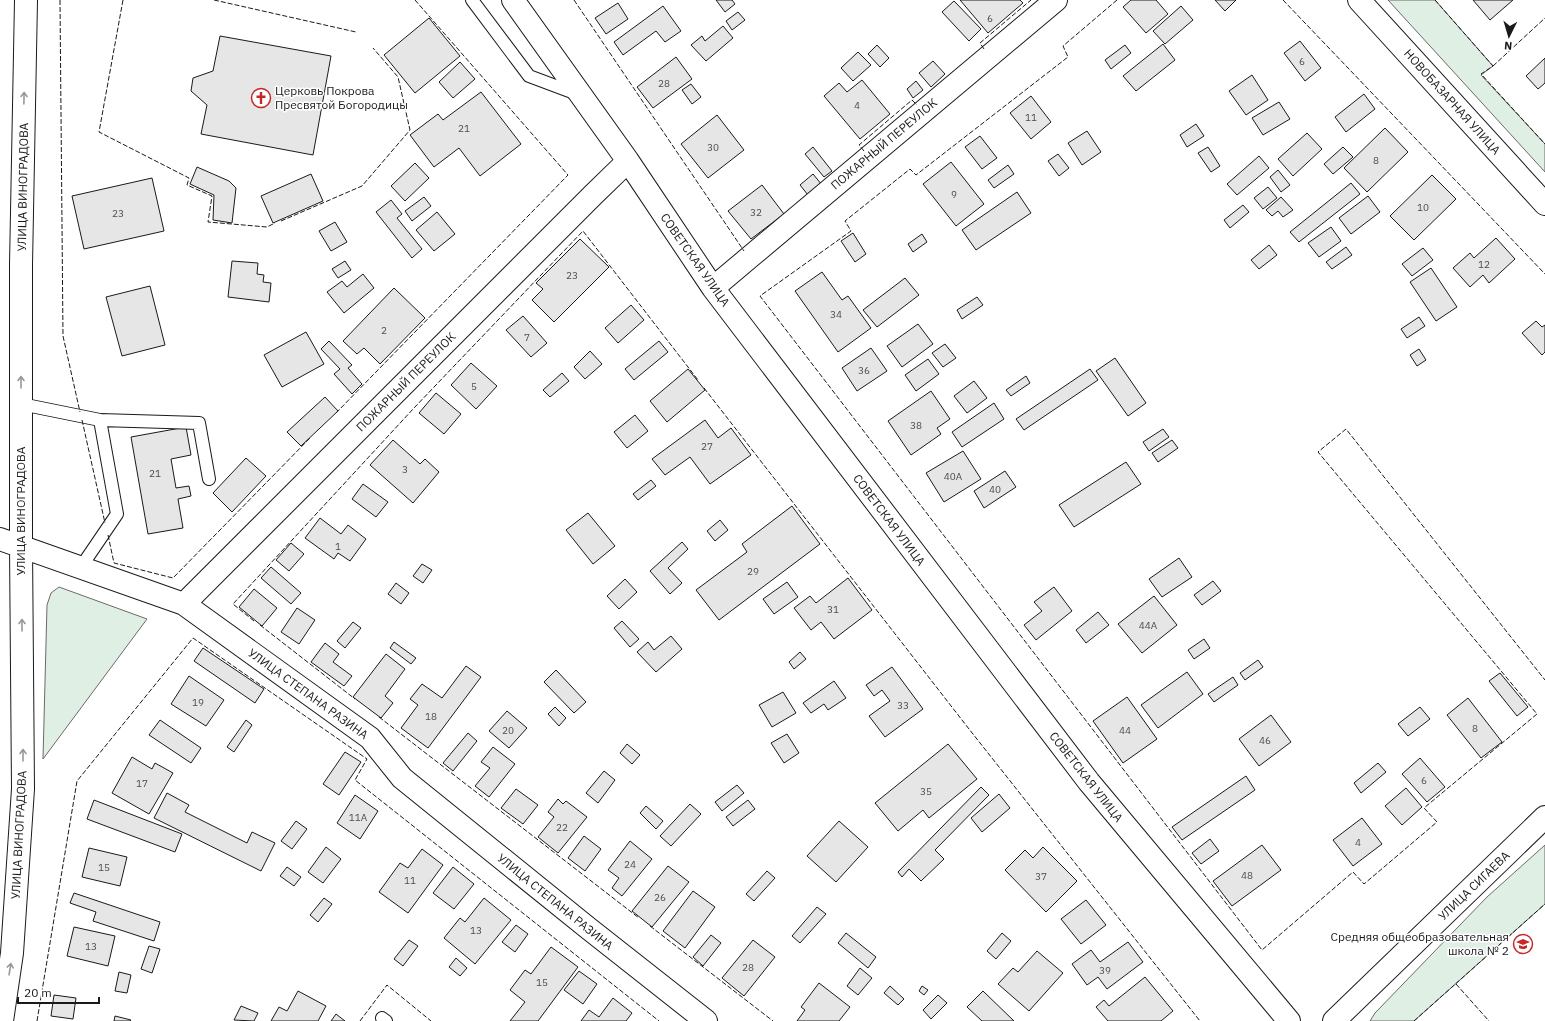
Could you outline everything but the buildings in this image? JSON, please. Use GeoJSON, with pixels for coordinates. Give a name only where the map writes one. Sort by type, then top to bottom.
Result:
{"type":"FeatureCollection","features":[{"type":"Feature","properties":{"kind":"street","name":"УЛИЦА ВИНОГРАДОВА"},"geometry":{"type":"LineString","coordinates":[[2,1021],[12,953],[23,789],[21,265],[26,0]]}},
{"type":"Feature","properties":{"kind":"street","name":"СОВЕТСКАЯ УЛИЦА"},"geometry":{"type":"LineString","coordinates":[[513,0],[628,161],[713,288],[1089,782],[1289,1021]]}},
{"type":"Feature","properties":{"kind":"street","name":"ПОЖАРНЫЙ ПЕРЕУЛОК"},"geometry":{"type":"LineString","coordinates":[[713,288],[1056,0]]}},
{"type":"Feature","properties":{"kind":"street","name":"НОВОБАЗАРНАЯ УЛИЦА"},"geometry":{"type":"LineString","coordinates":[[1359,0],[1545,204]]}},
{"type":"Feature","properties":{"kind":"street","name":"ПОЖАРНЫЙ ПЕРЕУЛОК"},"geometry":{"type":"LineString","coordinates":[[184,604],[628,161]]}},
{"type":"Feature","properties":{"kind":"street","name":"УЛИЦА СТЕПАНА РАЗИНА"},"geometry":{"type":"LineString","coordinates":[[0,539],[184,604],[370,738],[402,778],[706,1021]]}},
{"type":"Feature","properties":{"kind":"street","name":"УЛИЦА СИГАЕВА"},"geometry":{"type":"LineString","coordinates":[[1334,1021],[1545,818]]}},
{"type":"Feature","properties":{"kind":"lane"},"geometry":{"type":"LineString","coordinates":[[472,0],[529,76],[581,96]]}},
{"type":"Feature","properties":{"kind":"lane"},"geometry":{"type":"LineString","coordinates":[[21,404],[100,420],[199,424],[209,479]]}},
{"type":"Feature","properties":{"kind":"lane"},"geometry":{"type":"LineString","coordinates":[[81,567],[117,514],[100,420]]}},
{"type":"Feature","properties":{"kind":"green space"},"geometry":{"type":"Polygon","coordinates":[[[1388,0],[1435,0],[1493,66],[1481,75],[1545,144],[1545,172],[1388,0]]]}},
{"type":"Feature","properties":{"kind":"green space"},"geometry":{"type":"Polygon","coordinates":[[[59,587],[147,619],[43,759],[47,605],[51,593],[59,587]]]}},
{"type":"Feature","properties":{"kind":"green space"},"geometry":{"type":"Polygon","coordinates":[[[1545,845],[1545,904],[1414,1021],[1370,1021],[1375,1013],[1487,897],[1545,845]]]}},
{"type":"Feature","properties":{"kind":"fence"},"geometry":{"type":"LineString","coordinates":[[60,0],[63,336],[80,412]]}},
{"type":"Feature","properties":{"kind":"fence"},"geometry":{"type":"LineString","coordinates":[[123,0],[99,132],[189,178],[187,185],[212,196],[208,222],[267,227],[275,223]]}},
{"type":"Feature","properties":{"kind":"fence"},"geometry":{"type":"LineString","coordinates":[[214,0],[356,32]]}},
{"type":"Feature","properties":{"kind":"fence"},"geometry":{"type":"LineString","coordinates":[[336,413],[568,175],[415,0]]}},
{"type":"Feature","properties":{"kind":"fence"},"geometry":{"type":"LineString","coordinates":[[574,0],[744,251]]}},
{"type":"Feature","properties":{"kind":"fence"},"geometry":{"type":"LineString","coordinates":[[984,49],[980,43],[1031,0]]}},
{"type":"Feature","properties":{"kind":"fence"},"geometry":{"type":"LineString","coordinates":[[1117,0],[1063,46],[1068,57],[916,175],[910,169],[845,221],[851,231],[760,296],[1262,950],[1353,872],[1364,884],[1437,822],[1424,808],[1537,714],[1318,452],[1346,429],[1545,680]]}},
{"type":"Feature","properties":{"kind":"fence"},"geometry":{"type":"LineString","coordinates":[[1283,0],[1545,274]]}},
{"type":"Feature","properties":{"kind":"fence"},"geometry":{"type":"LineString","coordinates":[[1435,0],[1493,66],[1481,74],[1545,144]]}},
{"type":"Feature","properties":{"kind":"fence"},"geometry":{"type":"LineString","coordinates":[[1493,66],[1545,18]]}},
{"type":"Feature","properties":{"kind":"fence"},"geometry":{"type":"LineString","coordinates":[[281,221],[362,186],[410,130],[398,77],[373,48]]}},
{"type":"Feature","properties":{"kind":"fence"},"geometry":{"type":"LineString","coordinates":[[864,151],[859,145],[912,100],[917,105]]}},
{"type":"Feature","properties":{"kind":"fence"},"geometry":{"type":"LineString","coordinates":[[254,621],[233,604],[414,408],[583,231],[698,380]]}},
{"type":"Feature","properties":{"kind":"fence"},"geometry":{"type":"LineString","coordinates":[[704,388],[969,729],[1200,1021]]}},
{"type":"Feature","properties":{"kind":"fence"},"geometry":{"type":"LineString","coordinates":[[82,420],[105,523]]}},
{"type":"Feature","properties":{"kind":"fence"},"geometry":{"type":"LineString","coordinates":[[108,535],[114,563],[173,578],[310,438]]}},
{"type":"Feature","properties":{"kind":"fence"},"geometry":{"type":"LineString","coordinates":[[260,625],[355,699]]}},
{"type":"Feature","properties":{"kind":"fence"},"geometry":{"type":"LineString","coordinates":[[37,1021],[77,781],[193,638],[367,759],[355,780],[659,1021]]}},
{"type":"Feature","properties":{"kind":"fence"},"geometry":{"type":"LineString","coordinates":[[379,717],[639,918]]}},
{"type":"Feature","properties":{"kind":"fence"},"geometry":{"type":"LineString","coordinates":[[1414,1021],[1545,904]]}},
{"type":"Feature","properties":{"kind":"fence"},"geometry":{"type":"LineString","coordinates":[[650,926],[773,1021]]}},
{"type":"Feature","properties":{"kind":"fence"},"geometry":{"type":"LineString","coordinates":[[1456,984],[1489,1021]]}},
{"type":"Feature","properties":{"kind":"fence"},"geometry":{"type":"LineString","coordinates":[[360,1021],[387,985],[431,1021]]}},
{"type":"Feature","properties":{"kind":"place","name":"Церковь Покрова Пресвятой Богородицы"},"geometry":{"type":"Point","coordinates":[261,98]}},
{"type":"Feature","properties":{"kind":"place","name":"Средняя общеобразовательная школа № 2"},"geometry":{"type":"Point","coordinates":[1523,944]}}]}
